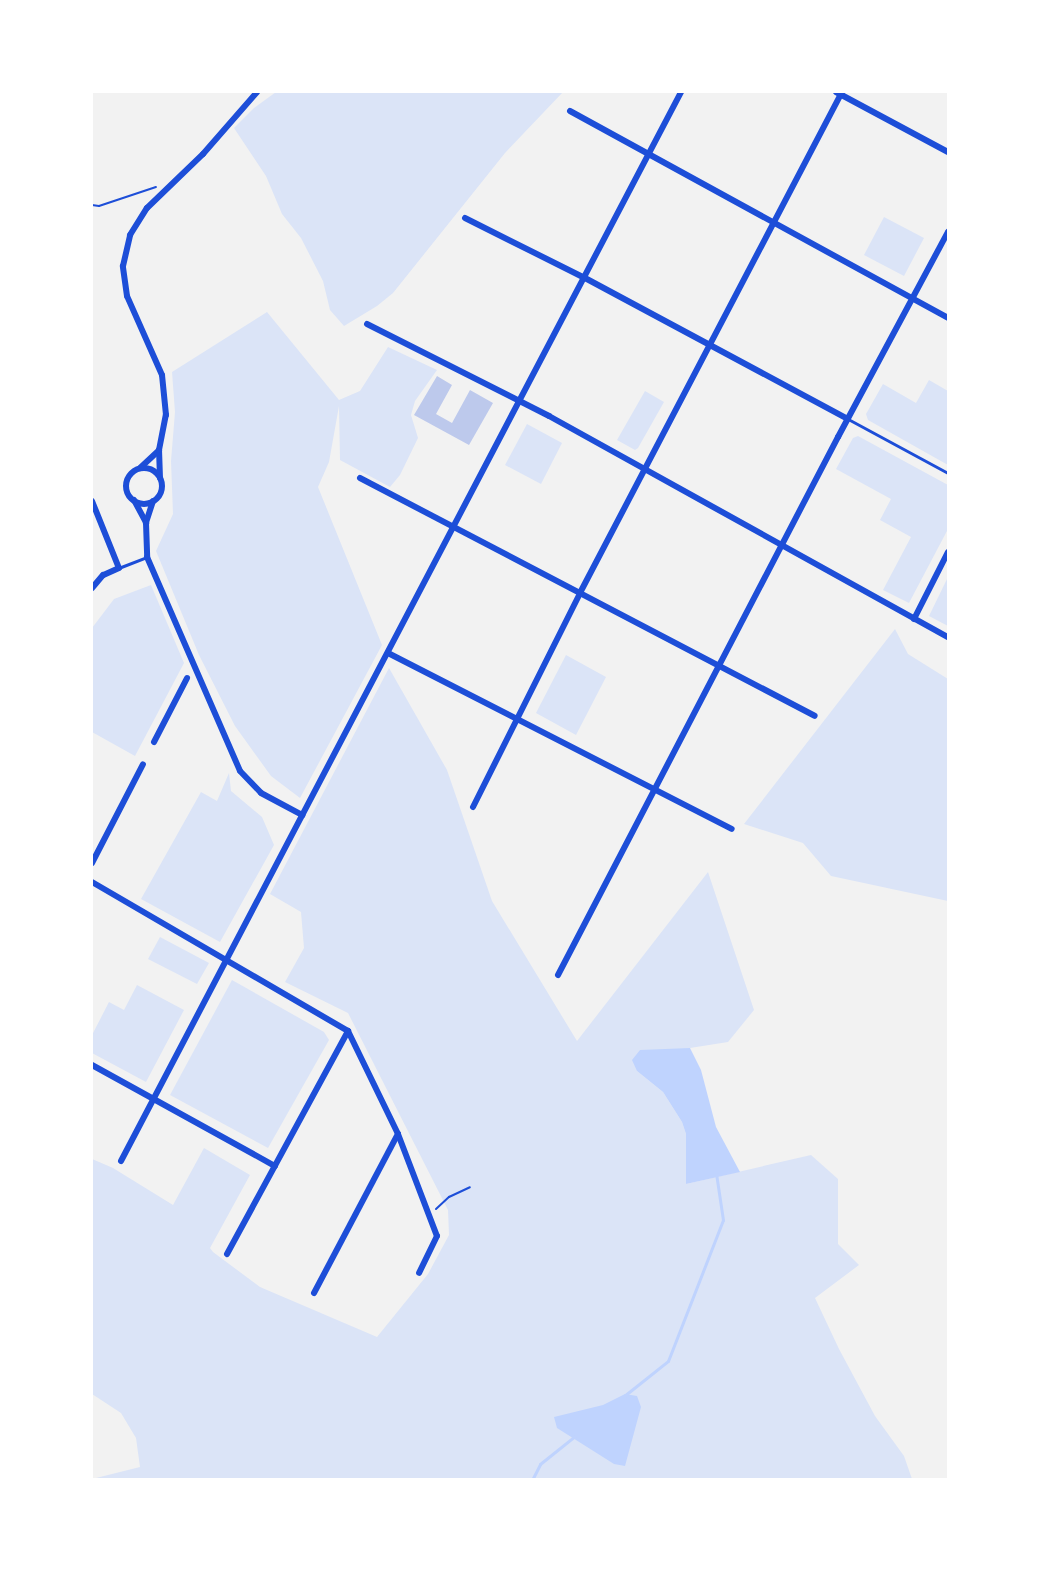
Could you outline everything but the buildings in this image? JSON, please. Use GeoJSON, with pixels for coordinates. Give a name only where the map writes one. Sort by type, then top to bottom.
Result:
{"type":"FeatureCollection","features":[{"type":"Feature","properties":{"kind":"street"},"geometry":{"type":"LineString","coordinates":[[257,92],[203,154],[147,208],[130,235],[123,266],[127,297],[162,375],[166,415],[159,450],[162,489],[153,501],[146,523],[147,557],[240,771],[261,793],[302,814]]}},
{"type":"Feature","properties":{"kind":"street"},"geometry":{"type":"LineString","coordinates":[[121,1161],[681,92]]}},
{"type":"Feature","properties":{"kind":"street"},"geometry":{"type":"LineString","coordinates":[[473,807],[581,591],[711,347],[840,92],[948,152]]}},
{"type":"Feature","properties":{"kind":"street"},"geometry":{"type":"LineString","coordinates":[[570,111],[948,318]]}},
{"type":"Feature","properties":{"kind":"street"},"geometry":{"type":"LineString","coordinates":[[465,218],[585,278],[848,419]]}},
{"type":"Feature","properties":{"kind":"street"},"geometry":{"type":"LineString","coordinates":[[558,975],[948,232]]}},
{"type":"Feature","properties":{"kind":"street"},"geometry":{"type":"LineString","coordinates":[[367,324],[521,401],[948,637]]}},
{"type":"Feature","properties":{"kind":"street"},"geometry":{"type":"LineString","coordinates":[[146,523],[127,492],[127,480],[134,470],[140,468],[159,450]]}},
{"type":"Feature","properties":{"kind":"street"},"geometry":{"type":"LineString","coordinates":[[140,468],[152,470],[160,478]]}},
{"type":"Feature","properties":{"kind":"street"},"geometry":{"type":"LineString","coordinates":[[360,478],[581,591],[815,716]]}},
{"type":"Feature","properties":{"kind":"street"},"geometry":{"type":"LineString","coordinates":[[134,500],[144,504],[153,501]]}},
{"type":"Feature","properties":{"kind":"street"},"geometry":{"type":"LineString","coordinates":[[92,501],[119,568],[103,575],[92,588]]}},
{"type":"Feature","properties":{"kind":"street"},"geometry":{"type":"LineString","coordinates":[[914,619],[948,552]]}},
{"type":"Feature","properties":{"kind":"street"},"geometry":{"type":"LineString","coordinates":[[388,653],[732,829]]}},
{"type":"Feature","properties":{"kind":"street"},"geometry":{"type":"LineString","coordinates":[[154,742],[187,678]]}},
{"type":"Feature","properties":{"kind":"street"},"geometry":{"type":"LineString","coordinates":[[92,863],[143,764]]}},
{"type":"Feature","properties":{"kind":"street"},"geometry":{"type":"LineString","coordinates":[[92,882],[348,1030],[398,1134],[437,1236],[419,1273]]}},
{"type":"Feature","properties":{"kind":"street"},"geometry":{"type":"LineString","coordinates":[[227,1254],[348,1030]]}},
{"type":"Feature","properties":{"kind":"street"},"geometry":{"type":"LineString","coordinates":[[92,1065],[275,1166]]}},
{"type":"Feature","properties":{"kind":"street"},"geometry":{"type":"LineString","coordinates":[[315,1293],[398,1134]]}},
{"type":"Feature","properties":{"kind":"lane"},"geometry":{"type":"LineString","coordinates":[[848,419],[948,473]]}},
{"type":"Feature","properties":{"kind":"lane"},"geometry":{"type":"LineString","coordinates":[[119,568],[147,557]]}},
{"type":"Feature","properties":{"kind":"path"},"geometry":{"type":"LineString","coordinates":[[92,205],[99,206],[163,184]]}},
{"type":"Feature","properties":{"kind":"path"},"geometry":{"type":"LineString","coordinates":[[429,1215],[448,1197],[470,1187]]}},
{"type":"Feature","properties":{"kind":"shaded area"},"geometry":{"type":"Polygon","coordinates":[[[276,92],[563,92],[505,153],[393,293],[377,306],[344,326],[330,310],[323,281],[301,238],[282,214],[266,176],[234,128],[254,108],[276,92]]]}},
{"type":"Feature","properties":{"kind":"shaded area"},"geometry":{"type":"Polygon","coordinates":[[[884,217],[924,238],[904,276],[864,255],[884,217]]]}},
{"type":"Feature","properties":{"kind":"shaded area"},"geometry":{"type":"Polygon","coordinates":[[[267,312],[339,400],[360,391],[388,347],[437,370],[415,401],[411,415],[418,438],[400,475],[390,487],[340,460],[339,406],[329,462],[318,487],[382,645],[300,798],[271,776],[235,726],[199,655],[156,551],[173,514],[171,461],[175,412],[172,372],[267,312]]]}},
{"type":"Feature","properties":{"kind":"shaded area"},"geometry":{"type":"Polygon","coordinates":[[[929,380],[948,391],[948,465],[868,420],[866,414],[883,384],[916,403],[929,380]]]}},
{"type":"Feature","properties":{"kind":"shaded area"},"geometry":{"type":"Polygon","coordinates":[[[645,391],[664,402],[635,450],[617,440],[645,391]]]}},
{"type":"Feature","properties":{"kind":"shaded area"},"geometry":{"type":"Polygon","coordinates":[[[527,424],[562,443],[541,484],[505,465],[527,424]]]}},
{"type":"Feature","properties":{"kind":"shaded area"},"geometry":{"type":"Polygon","coordinates":[[[858,436],[948,485],[948,529],[909,603],[883,590],[911,537],[880,520],[891,499],[836,469],[853,438],[858,436]]]}},
{"type":"Feature","properties":{"kind":"shaded area"},"geometry":{"type":"Polygon","coordinates":[[[948,577],[948,626],[929,616],[948,577]]]}},
{"type":"Feature","properties":{"kind":"shaded area"},"geometry":{"type":"Polygon","coordinates":[[[151,585],[184,663],[135,756],[92,732],[92,628],[114,599],[151,585]]]}},
{"type":"Feature","properties":{"kind":"shaded area"},"geometry":{"type":"Polygon","coordinates":[[[895,629],[908,654],[948,679],[948,901],[831,876],[803,843],[744,824],[895,629]]]}},
{"type":"Feature","properties":{"kind":"shaded area"},"geometry":{"type":"Polygon","coordinates":[[[566,655],[606,677],[576,735],[536,713],[566,655]]]}},
{"type":"Feature","properties":{"kind":"shaded area"},"geometry":{"type":"Polygon","coordinates":[[[389,668],[447,770],[492,901],[577,1041],[708,872],[754,1010],[728,1042],[690,1048],[637,1071],[663,1092],[682,1122],[686,1134],[686,1184],[811,1155],[838,1179],[838,1244],[859,1265],[815,1298],[875,1416],[904,1456],[912,1479],[92,1479],[140,1467],[136,1438],[121,1413],[92,1394],[92,1159],[113,1168],[173,1205],[204,1148],[250,1175],[210,1248],[213,1252],[260,1287],[377,1337],[428,1274],[449,1235],[448,1210],[348,1013],[285,982],[304,948],[301,912],[270,894],[389,668]]]}},
{"type":"Feature","properties":{"kind":"shaded area"},"geometry":{"type":"Polygon","coordinates":[[[229,773],[231,791],[262,817],[274,845],[220,942],[141,899],[201,792],[217,801],[229,773]]]}},
{"type":"Feature","properties":{"kind":"shaded area"},"geometry":{"type":"Polygon","coordinates":[[[160,937],[209,963],[197,984],[148,959],[160,937]]]}},
{"type":"Feature","properties":{"kind":"shaded area"},"geometry":{"type":"Polygon","coordinates":[[[232,980],[324,1032],[329,1040],[268,1148],[170,1095],[232,980]]]}},
{"type":"Feature","properties":{"kind":"shaded area"},"geometry":{"type":"Polygon","coordinates":[[[137,985],[184,1010],[146,1082],[92,1053],[92,1035],[109,1002],[124,1010],[137,985]]]}},
{"type":"Feature","properties":{"kind":"water"},"geometry":{"type":"Polygon","coordinates":[[[690,1048],[701,1070],[716,1127],[740,1172],[686,1184],[686,1134],[682,1122],[663,1092],[637,1071],[632,1060],[640,1050],[690,1048]]]}},
{"type":"Feature","properties":{"kind":"water"},"geometry":{"type":"Polygon","coordinates":[[[625,1394],[637,1396],[641,1407],[625,1466],[614,1464],[557,1428],[554,1417],[603,1405],[625,1394]]]}},
{"type":"Feature","properties":{"kind":"waterway"},"geometry":{"type":"LineString","coordinates":[[624,1396],[668,1361],[723,1220],[716,1173]]}},
{"type":"Feature","properties":{"kind":"waterway"},"geometry":{"type":"LineString","coordinates":[[532,1480],[540,1464],[575,1436]]}}]}
